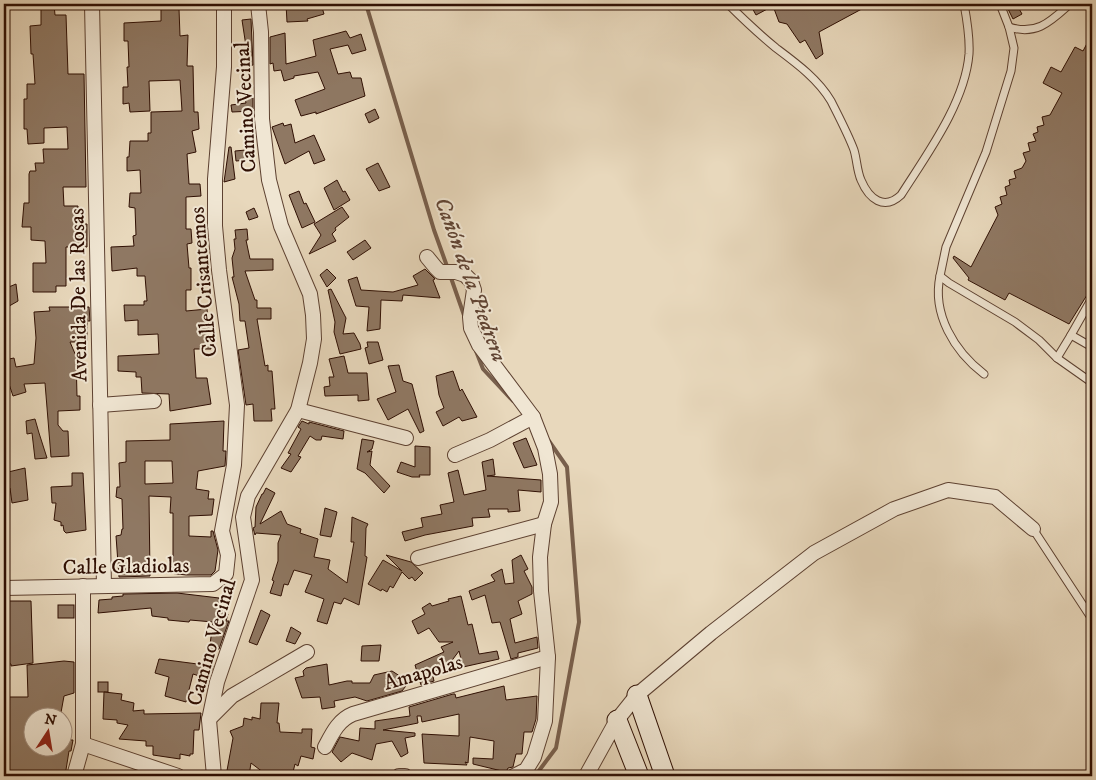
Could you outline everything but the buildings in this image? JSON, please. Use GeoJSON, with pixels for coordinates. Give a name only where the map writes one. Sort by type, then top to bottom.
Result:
{"type":"FeatureCollection","features":[{"type":"Feature","properties":{"kind":"main road"},"geometry":{"type":"LineString","coordinates":[[636,695],[665,776]]}},
{"type":"Feature","properties":{"kind":"main road"},"geometry":{"type":"LineString","coordinates":[[617,720],[639,776]]}},
{"type":"Feature","properties":{"kind":"street","name":"Avenida De las Rosas"},"geometry":{"type":"LineString","coordinates":[[92,4],[104,586]]}},
{"type":"Feature","properties":{"kind":"street","name":"Calle Crisantemos"},"geometry":{"type":"LineString","coordinates":[[224,4],[224,67],[215,180],[215,226],[236,405],[234,465],[222,531],[228,555]]}},
{"type":"Feature","properties":{"kind":"street","name":"Camino Vecinal"},"geometry":{"type":"LineString","coordinates":[[214,776],[209,720],[217,682],[252,580],[243,518],[248,496],[298,410],[314,339],[314,315],[310,294],[281,226],[269,180],[262,119],[261,32],[258,4]]}},
{"type":"Feature","properties":{"kind":"street"},"geometry":{"type":"LineString","coordinates":[[427,257],[440,272],[456,272],[465,275],[471,280],[474,290],[470,317],[471,328],[479,345],[533,417],[545,448],[550,474],[551,502],[544,524],[540,557],[548,657],[545,721],[534,757],[526,770],[514,776]]}},
{"type":"Feature","properties":{"kind":"street"},"geometry":{"type":"LineString","coordinates":[[100,405],[154,401]]}},
{"type":"Feature","properties":{"kind":"street"},"geometry":{"type":"LineString","coordinates":[[298,410],[406,438]]}},
{"type":"Feature","properties":{"kind":"street"},"geometry":{"type":"LineString","coordinates":[[455,455],[490,440],[533,417]]}},
{"type":"Feature","properties":{"kind":"street"},"geometry":{"type":"LineString","coordinates":[[586,776],[617,720],[636,695],[711,633],[814,553],[894,509],[948,490],[995,497],[1033,529]]}},
{"type":"Feature","properties":{"kind":"street"},"geometry":{"type":"LineString","coordinates":[[418,558],[544,524]]}},
{"type":"Feature","properties":{"kind":"street","name":"Calle Gladiolas"},"geometry":{"type":"LineString","coordinates":[[4,588],[213,584],[226,574],[228,555]]}},
{"type":"Feature","properties":{"kind":"street"},"geometry":{"type":"LineString","coordinates":[[74,776],[83,744],[83,586]]}},
{"type":"Feature","properties":{"kind":"street"},"geometry":{"type":"LineString","coordinates":[[209,720],[232,696],[307,652]]}},
{"type":"Feature","properties":{"kind":"street","name":"Amapolas"},"geometry":{"type":"LineString","coordinates":[[324,747],[344,717],[548,657]]}},
{"type":"Feature","properties":{"kind":"street"},"geometry":{"type":"LineString","coordinates":[[83,744],[178,776]]}},
{"type":"Feature","properties":{"kind":"street"},"geometry":{"type":"LineString","coordinates":[[399,776],[405,776]]}},
{"type":"Feature","properties":{"kind":"lane"},"geometry":{"type":"LineString","coordinates":[[728,4],[749,24],[796,62],[813,78],[830,99],[854,150],[860,179],[867,191],[876,200],[885,204],[894,202],[901,195],[944,128],[960,92],[969,55],[968,24],[964,4]]}},
{"type":"Feature","properties":{"kind":"lane"},"geometry":{"type":"LineString","coordinates":[[984,374],[961,352],[948,331],[937,289],[946,247],[986,152],[1011,70],[1014,48],[1009,27],[1000,4]]}},
{"type":"Feature","properties":{"kind":"lane"},"geometry":{"type":"LineString","coordinates":[[1009,27],[1021,31],[1049,23],[1070,4]]}},
{"type":"Feature","properties":{"kind":"lane"},"geometry":{"type":"LineString","coordinates":[[940,276],[1016,322],[1039,340],[1057,358],[1091,382]]}},
{"type":"Feature","properties":{"kind":"lane"},"geometry":{"type":"LineString","coordinates":[[1057,358],[1071,335],[1089,312],[1092,298]]}},
{"type":"Feature","properties":{"kind":"lane"},"geometry":{"type":"LineString","coordinates":[[1071,335],[1092,346]]}},
{"type":"Feature","properties":{"kind":"lane"},"geometry":{"type":"LineString","coordinates":[[1033,529],[1092,619]]}},
{"type":"Feature","properties":{"kind":"waterway","name":"Cañón de la Piedrera"},"geometry":{"type":"LineString","coordinates":[[366,4],[434,230],[448,269]]}},
{"type":"Feature","properties":{"kind":"waterway","name":"Cañón de la Piedrera"},"geometry":{"type":"LineString","coordinates":[[450,275],[465,318]]}},
{"type":"Feature","properties":{"kind":"waterway","name":"Cañón de la Piedrera"},"geometry":{"type":"LineString","coordinates":[[476,351],[483,369],[513,401]]}},
{"type":"Feature","properties":{"kind":"waterway","name":"Cañón de la Piedrera"},"geometry":{"type":"LineString","coordinates":[[535,776],[556,748],[579,622],[567,467],[549,441]]}}]}
